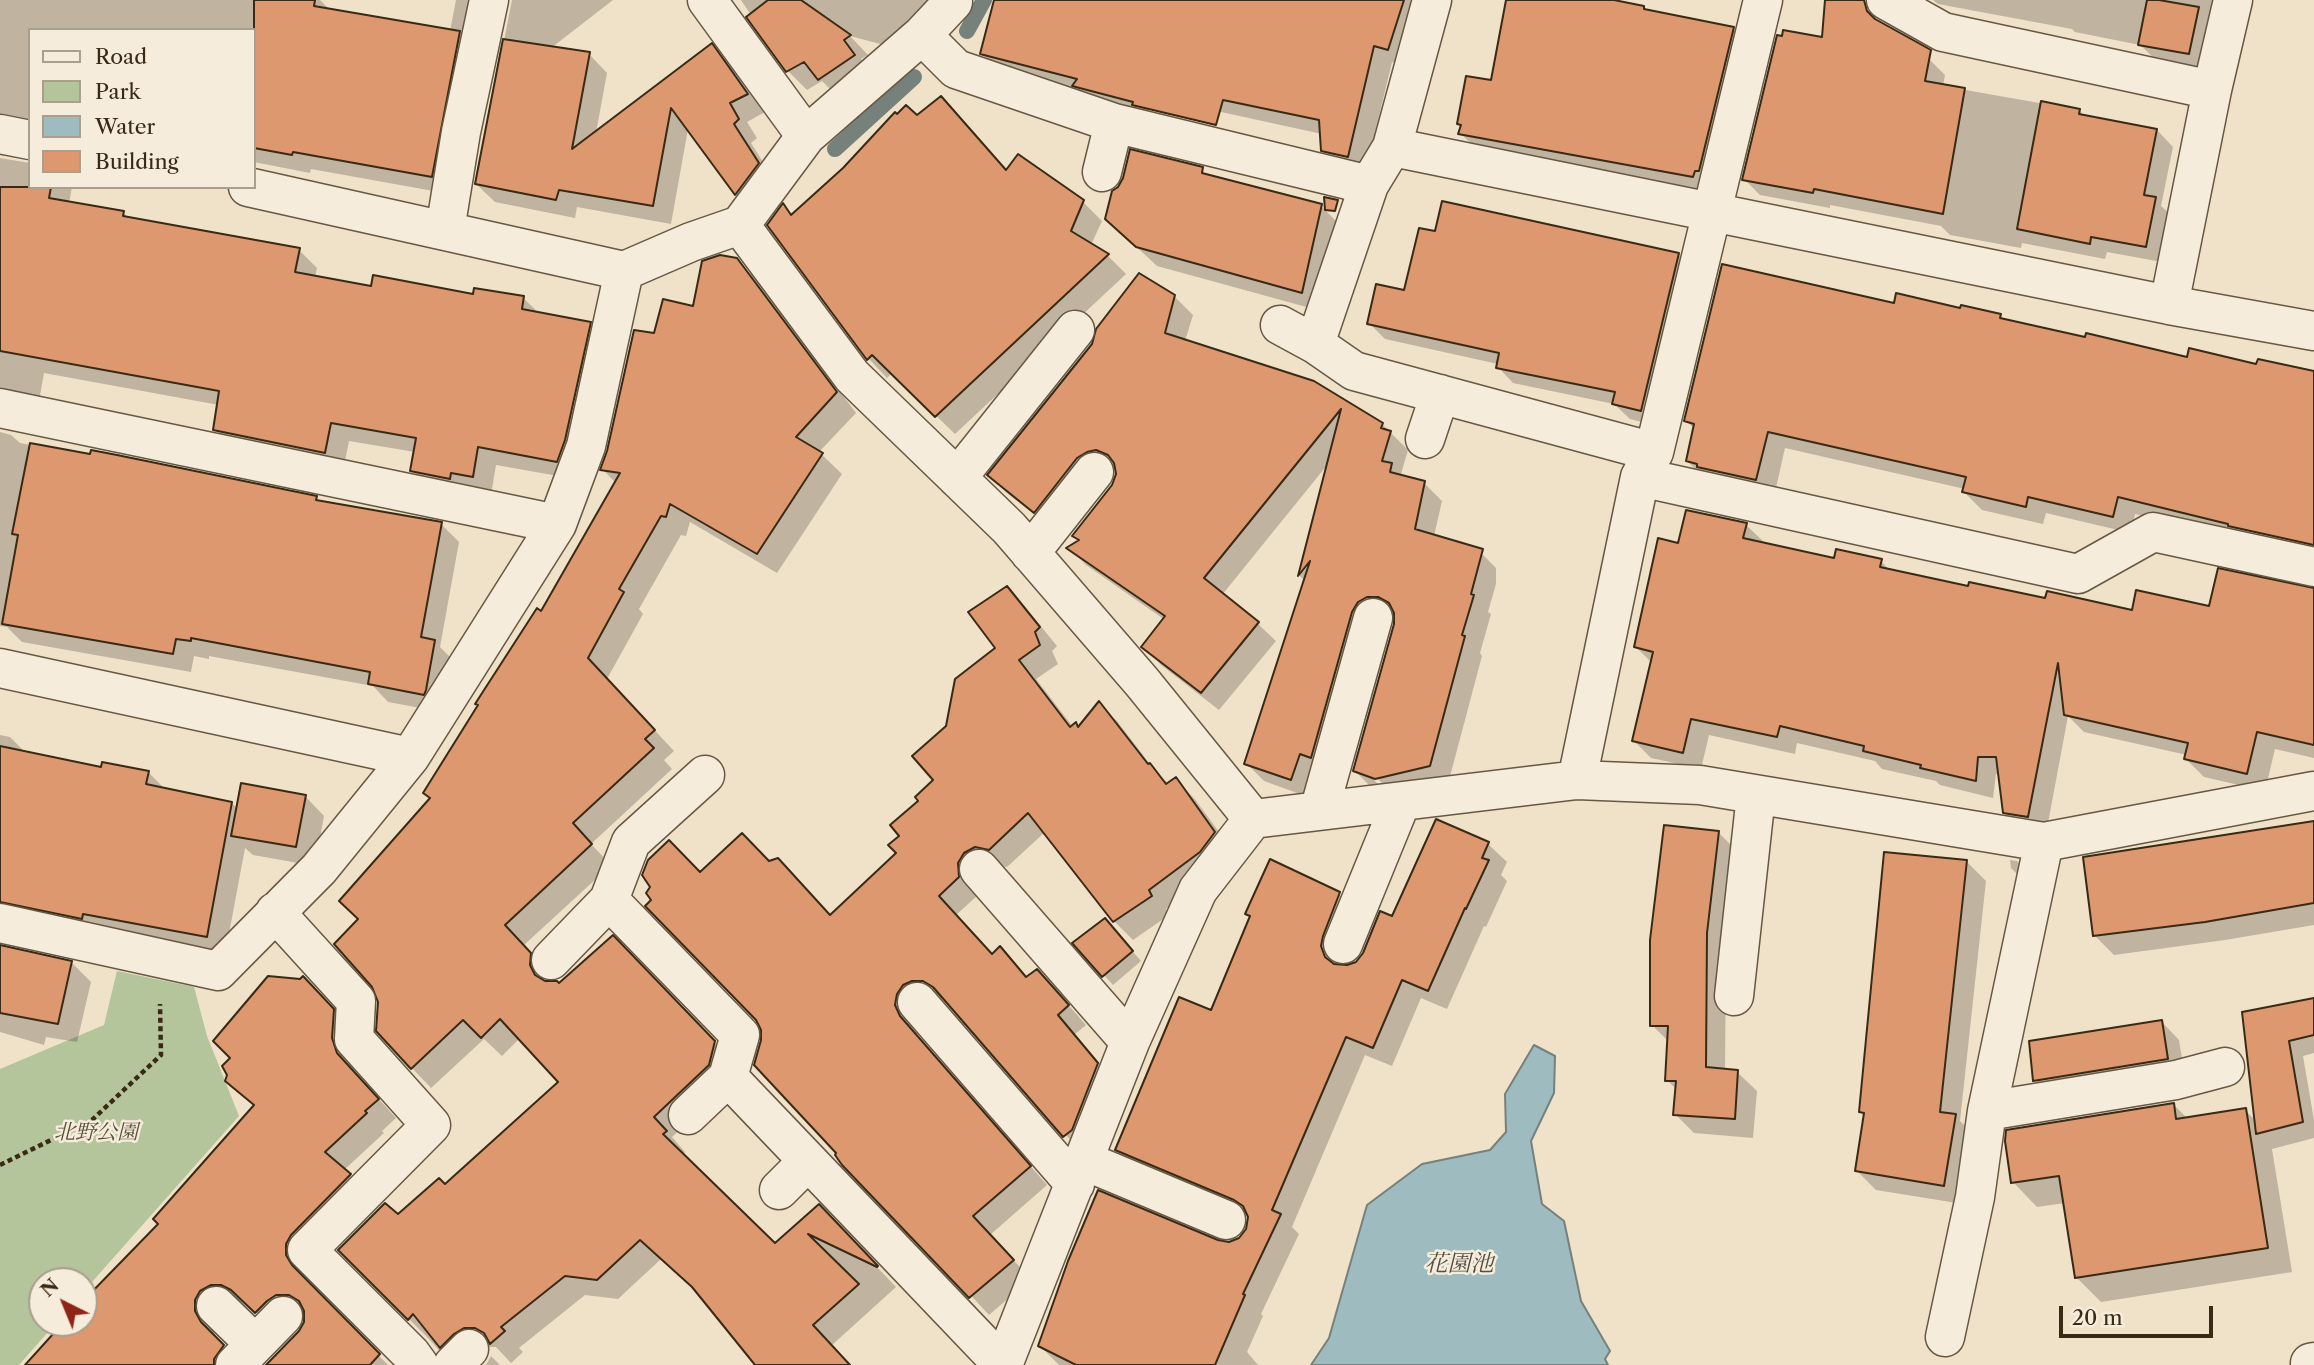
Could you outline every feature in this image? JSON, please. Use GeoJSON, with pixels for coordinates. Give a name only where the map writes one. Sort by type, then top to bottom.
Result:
{"type":"FeatureCollection","features":[{"type":"Feature","properties":{"kind":"street"},"geometry":{"type":"LineString","coordinates":[[445,230],[461,132],[489,0]]}},
{"type":"Feature","properties":{"kind":"street"},"geometry":{"type":"LineString","coordinates":[[706,0],[806,136]]}},
{"type":"Feature","properties":{"kind":"street"},"geometry":{"type":"LineString","coordinates":[[1315,344],[1368,185],[1392,147],[1432,0]]}},
{"type":"Feature","properties":{"kind":"street"},"geometry":{"type":"LineString","coordinates":[[1577,780],[1647,465],[1713,214],[1763,0]]}},
{"type":"Feature","properties":{"kind":"street"},"geometry":{"type":"LineString","coordinates":[[1886,0],[1944,32],[2212,90]]}},
{"type":"Feature","properties":{"kind":"street"},"geometry":{"type":"LineString","coordinates":[[2169,305],[2233,0]]}},
{"type":"Feature","properties":{"kind":"street"},"geometry":{"type":"LineString","coordinates":[[256,189],[624,271],[691,242],[740,225],[806,136],[922,35],[953,2]]}},
{"type":"Feature","properties":{"kind":"street"},"geometry":{"type":"LineString","coordinates":[[922,35],[956,69],[1114,123],[1368,185]]}},
{"type":"Feature","properties":{"kind":"street"},"geometry":{"type":"LineString","coordinates":[[1102,172],[1114,123]]}},
{"type":"Feature","properties":{"kind":"street"},"geometry":{"type":"LineString","coordinates":[[0,134],[28,140]]}},
{"type":"Feature","properties":{"kind":"street"},"geometry":{"type":"LineString","coordinates":[[1392,147],[1713,214],[2169,305],[2314,331]]}},
{"type":"Feature","properties":{"kind":"street"},"geometry":{"type":"LineString","coordinates":[[740,225],[852,376],[1009,528],[1142,682],[1253,819]]}},
{"type":"Feature","properties":{"kind":"street"},"geometry":{"type":"LineString","coordinates":[[0,923],[218,971],[319,869],[410,757],[557,524],[586,446],[624,271]]}},
{"type":"Feature","properties":{"kind":"street"},"geometry":{"type":"LineString","coordinates":[[1280,325],[1315,344],[1354,371],[1440,394],[1647,465],[2078,574],[2153,532],[2314,567]]}},
{"type":"Feature","properties":{"kind":"street"},"geometry":{"type":"LineString","coordinates":[[957,478],[1075,330]]}},
{"type":"Feature","properties":{"kind":"street"},"geometry":{"type":"LineString","coordinates":[[1425,439],[1440,394]]}},
{"type":"Feature","properties":{"kind":"street"},"geometry":{"type":"LineString","coordinates":[[0,408],[557,524]]}},
{"type":"Feature","properties":{"kind":"street"},"geometry":{"type":"LineString","coordinates":[[1030,553],[1094,472]]}},
{"type":"Feature","properties":{"kind":"street"},"geometry":{"type":"LineString","coordinates":[[1319,811],[1373,618]]}},
{"type":"Feature","properties":{"kind":"street"},"geometry":{"type":"LineString","coordinates":[[0,668],[410,757]]}},
{"type":"Feature","properties":{"kind":"street"},"geometry":{"type":"LineString","coordinates":[[551,960],[609,900],[631,842],[705,775]]}},
{"type":"Feature","properties":{"kind":"street"},"geometry":{"type":"LineString","coordinates":[[728,1076],[1003,1365],[1130,1042],[1198,890],[1253,819],[1577,780],[1700,785],[2044,842],[2314,791]]}},
{"type":"Feature","properties":{"kind":"street"},"geometry":{"type":"LineString","coordinates":[[1734,996],[1756,795]]}},
{"type":"Feature","properties":{"kind":"street"},"geometry":{"type":"LineString","coordinates":[[1343,944],[1401,803]]}},
{"type":"Feature","properties":{"kind":"street"},"geometry":{"type":"LineString","coordinates":[[1945,1337],[1975,1197],[1987,1111],[2044,842]]}},
{"type":"Feature","properties":{"kind":"street"},"geometry":{"type":"LineString","coordinates":[[979,869],[1130,1042]]}},
{"type":"Feature","properties":{"kind":"street"},"geometry":{"type":"LineString","coordinates":[[609,900],[740,1035],[728,1076],[688,1115]]}},
{"type":"Feature","properties":{"kind":"street"},"geometry":{"type":"LineString","coordinates":[[275,912],[356,1001],[355,1039],[431,1125],[307,1250],[419,1365]]}},
{"type":"Feature","properties":{"kind":"street"},"geometry":{"type":"LineString","coordinates":[[917,1002],[1080,1172],[1226,1220]]}},
{"type":"Feature","properties":{"kind":"street"},"geometry":{"type":"LineString","coordinates":[[1987,1111],[2176,1080],[2225,1067]]}},
{"type":"Feature","properties":{"kind":"street"},"geometry":{"type":"LineString","coordinates":[[779,1190],[807,1162]]}},
{"type":"Feature","properties":{"kind":"street"},"geometry":{"type":"LineString","coordinates":[[216,1306],[245,1355],[283,1316]]}},
{"type":"Feature","properties":{"kind":"path"},"geometry":{"type":"LineString","coordinates":[[0,1165],[92,1119],[161,1055],[159,958]]}},
{"type":"Feature","properties":{"kind":"green space","name":"北野公園"},"geometry":{"type":"Polygon","coordinates":[[[117,971],[194,987],[207,1036],[239,1116],[98,1275],[98,1267],[28,1267],[28,1337],[44,1337],[19,1365],[0,1365],[0,1069],[104,1025],[117,971]]]}},
{"type":"Feature","properties":{"kind":"water","name":"花園池"},"geometry":{"type":"Polygon","coordinates":[[[1534,1045],[1555,1056],[1554,1093],[1531,1141],[1542,1204],[1564,1221],[1581,1301],[1610,1351],[1605,1359],[1608,1365],[1311,1365],[1329,1338],[1367,1205],[1422,1164],[1490,1150],[1506,1132],[1505,1094],[1534,1045]]]}},
{"type":"Feature","properties":{"kind":"building"},"geometry":{"type":"Polygon","coordinates":[[[254,0],[315,0],[314,6],[460,31],[432,177],[293,152],[292,155],[256,148],[254,0]]]}},
{"type":"Feature","properties":{"kind":"building"},"geometry":{"type":"Polygon","coordinates":[[[768,0],[801,0],[851,35],[844,40],[855,55],[818,80],[804,62],[786,72],[746,17],[768,0]]]}},
{"type":"Feature","properties":{"kind":"building"},"geometry":{"type":"Polygon","coordinates":[[[994,0],[1404,0],[1388,50],[1374,46],[1348,157],[1321,151],[1319,120],[1223,100],[1216,125],[1132,105],[1133,102],[1072,86],[1077,79],[980,54],[994,0]]]}},
{"type":"Feature","properties":{"kind":"building"},"geometry":{"type":"Polygon","coordinates":[[[1506,0],[1614,0],[1644,6],[1644,9],[1734,27],[1699,171],[1695,171],[1693,177],[1458,134],[1461,125],[1457,124],[1466,76],[1491,80],[1506,0]]]}},
{"type":"Feature","properties":{"kind":"building"},"geometry":{"type":"Polygon","coordinates":[[[1825,0],[1864,0],[1867,11],[1875,19],[1931,50],[1925,81],[1965,88],[1943,214],[1814,189],[1813,193],[1742,180],[1777,35],[1782,36],[1783,30],[1822,37],[1825,0]]]}},
{"type":"Feature","properties":{"kind":"building"},"geometry":{"type":"Polygon","coordinates":[[[2147,0],[2199,7],[2189,54],[2138,45],[2147,0]]]}},
{"type":"Feature","properties":{"kind":"building"},"geometry":{"type":"Polygon","coordinates":[[[503,39],[590,52],[572,149],[712,43],[748,94],[730,103],[739,119],[734,124],[759,163],[735,195],[671,108],[653,206],[559,190],[556,200],[475,184],[503,39]]]}},
{"type":"Feature","properties":{"kind":"building"},"geometry":{"type":"Polygon","coordinates":[[[941,96],[1006,170],[1018,154],[1084,200],[1071,231],[1109,254],[935,417],[872,355],[867,360],[767,225],[783,203],[791,215],[843,168],[895,112],[897,114],[906,105],[917,115],[941,96]]]}},
{"type":"Feature","properties":{"kind":"building"},"geometry":{"type":"Polygon","coordinates":[[[2041,101],[2080,109],[2079,114],[2157,129],[2144,195],[2156,197],[2146,247],[2091,237],[2090,244],[2017,229],[2041,101]]]}},
{"type":"Feature","properties":{"kind":"building"},"geometry":{"type":"Polygon","coordinates":[[[1130,149],[1203,167],[1202,173],[1322,204],[1302,293],[1136,247],[1105,219],[1112,191],[1123,178],[1130,149]]]}},
{"type":"Feature","properties":{"kind":"building"},"geometry":{"type":"Polygon","coordinates":[[[0,187],[51,189],[49,198],[124,211],[123,216],[300,248],[295,272],[371,286],[373,275],[473,294],[474,288],[524,296],[522,309],[591,322],[565,440],[557,462],[478,447],[473,477],[451,473],[450,479],[410,471],[416,438],[331,423],[325,453],[213,430],[219,391],[0,351],[0,187]]]}},
{"type":"Feature","properties":{"kind":"building"},"geometry":{"type":"Polygon","coordinates":[[[1324,197],[1338,200],[1335,211],[1325,210],[1324,197]]]}},
{"type":"Feature","properties":{"kind":"building"},"geometry":{"type":"Polygon","coordinates":[[[1442,201],[1679,253],[1641,411],[1612,404],[1615,392],[1496,368],[1499,353],[1367,324],[1376,284],[1404,290],[1419,228],[1435,231],[1442,201]]]}},
{"type":"Feature","properties":{"kind":"building"},"geometry":{"type":"Polygon","coordinates":[[[720,255],[737,258],[837,392],[796,437],[823,453],[757,554],[670,504],[666,517],[661,516],[619,589],[624,592],[588,658],[655,730],[645,739],[654,748],[573,823],[592,844],[505,925],[531,953],[530,965],[535,975],[545,981],[559,983],[613,935],[715,1041],[709,1065],[654,1117],[667,1131],[663,1134],[775,1243],[819,1204],[878,1266],[808,1234],[859,1284],[813,1325],[850,1365],[755,1365],[692,1287],[640,1240],[597,1280],[565,1276],[501,1327],[505,1331],[490,1344],[484,1333],[475,1328],[464,1328],[440,1348],[413,1314],[408,1320],[338,1250],[385,1203],[398,1214],[439,1178],[445,1184],[558,1082],[500,1019],[481,1038],[463,1020],[411,1069],[376,1031],[378,1002],[372,987],[334,944],[358,919],[339,901],[430,798],[423,793],[478,705],[475,704],[537,608],[541,611],[620,473],[600,470],[607,451],[634,330],[654,333],[663,299],[693,306],[702,261],[720,255]]]}},
{"type":"Feature","properties":{"kind":"building"},"geometry":{"type":"Polygon","coordinates":[[[1722,264],[1894,303],[1896,293],[1960,308],[1961,305],[2001,314],[2000,318],[2085,337],[2086,333],[2187,357],[2189,348],[2256,364],[2258,359],[2314,371],[2314,545],[2118,497],[2113,517],[2028,497],[2026,507],[1962,492],[1966,477],[1768,432],[1756,480],[1697,467],[1697,464],[1686,461],[1694,424],[1684,421],[1722,264]]]}},
{"type":"Feature","properties":{"kind":"building"},"geometry":{"type":"Polygon","coordinates":[[[1139,273],[1175,295],[1165,333],[1314,381],[1383,423],[1381,428],[1391,431],[1382,461],[1392,463],[1390,472],[1425,481],[1415,529],[1483,549],[1471,594],[1474,595],[1462,635],[1465,636],[1430,766],[1375,779],[1353,771],[1394,624],[1394,613],[1389,603],[1378,597],[1367,597],[1358,602],[1352,612],[1311,758],[1300,754],[1291,780],[1244,764],[1310,561],[1298,576],[1341,409],[1204,578],[1259,622],[1201,693],[1141,647],[1165,616],[1066,548],[1079,540],[1072,536],[1112,485],[1116,474],[1114,463],[1108,455],[1096,450],[1077,458],[1034,513],[987,475],[1092,344],[1096,329],[1139,273]]]}},
{"type":"Feature","properties":{"kind":"building"},"geometry":{"type":"Polygon","coordinates":[[[30,443],[90,454],[91,450],[317,496],[316,500],[442,522],[421,637],[435,640],[424,695],[368,684],[370,672],[191,638],[191,641],[176,639],[173,654],[2,624],[18,535],[12,534],[30,443]]]}},
{"type":"Feature","properties":{"kind":"building"},"geometry":{"type":"Polygon","coordinates":[[[1686,510],[1747,523],[1743,538],[1834,558],[1836,549],[1882,559],[1880,567],[1968,586],[1969,582],[2045,598],[2047,591],[2132,610],[2136,590],[2209,606],[2218,568],[2314,588],[2314,745],[2257,732],[2247,774],[2184,759],[2188,743],[2064,715],[2058,663],[2028,817],[2003,813],[1996,757],[1978,757],[1976,781],[1863,751],[1864,746],[1780,726],[1777,737],[1691,719],[1683,753],[1632,741],[1653,652],[1634,647],[1658,538],[1678,543],[1686,510]]]}},
{"type":"Feature","properties":{"kind":"building"},"geometry":{"type":"Polygon","coordinates":[[[1007,586],[1040,627],[1035,632],[1040,645],[1019,660],[1070,727],[1076,722],[1078,727],[1099,701],[1166,784],[1176,777],[1215,832],[1200,852],[1149,890],[1152,896],[1113,922],[1028,813],[989,850],[975,847],[964,853],[958,863],[959,877],[939,896],[992,954],[1000,946],[1026,977],[1037,969],[1069,1005],[1058,1015],[1098,1063],[1072,1130],[1063,1137],[933,987],[923,981],[912,981],[903,985],[897,994],[895,1005],[900,1016],[1031,1166],[973,1216],[1014,1260],[969,1298],[842,1165],[836,1153],[754,1065],[761,1040],[761,1030],[756,1020],[645,906],[651,900],[646,893],[650,887],[642,875],[648,860],[669,840],[700,872],[742,833],[769,861],[778,858],[830,915],[896,853],[888,845],[899,836],[890,825],[918,801],[915,797],[933,780],[912,756],[946,726],[955,679],[995,648],[968,612],[1007,586]]]}},
{"type":"Feature","properties":{"kind":"building"},"geometry":{"type":"Polygon","coordinates":[[[0,746],[101,767],[102,762],[149,771],[146,784],[232,802],[207,937],[83,914],[82,919],[0,902],[0,746]]]}},
{"type":"Feature","properties":{"kind":"building"},"geometry":{"type":"Polygon","coordinates":[[[241,783],[306,795],[296,847],[231,836],[241,783]]]}},
{"type":"Feature","properties":{"kind":"building"},"geometry":{"type":"Polygon","coordinates":[[[1436,819],[1489,842],[1482,858],[1489,860],[1428,991],[1402,980],[1373,1048],[1346,1037],[1272,1210],[1281,1214],[1243,1294],[1245,1295],[1215,1365],[1076,1365],[1038,1346],[1068,1261],[1098,1190],[1218,1240],[1229,1242],[1239,1238],[1246,1229],[1248,1217],[1243,1206],[1234,1200],[1115,1150],[1179,997],[1211,1010],[1250,916],[1245,914],[1270,859],[1340,892],[1321,946],[1325,957],[1334,964],[1347,965],[1356,962],[1363,953],[1380,911],[1392,916],[1436,819]]]}},
{"type":"Feature","properties":{"kind":"building"},"geometry":{"type":"Polygon","coordinates":[[[2314,821],[2314,903],[2205,922],[2093,936],[2083,857],[2314,821]]]}},
{"type":"Feature","properties":{"kind":"building"},"geometry":{"type":"Polygon","coordinates":[[[1664,825],[1719,831],[1707,933],[1706,1067],[1738,1070],[1735,1119],[1673,1115],[1676,1081],[1665,1081],[1668,1026],[1650,1026],[1650,940],[1664,825]]]}},
{"type":"Feature","properties":{"kind":"building"},"geometry":{"type":"Polygon","coordinates":[[[1884,852],[1967,860],[1940,1112],[1956,1114],[1944,1186],[1855,1171],[1864,1113],[1859,1112],[1884,852]]]}},
{"type":"Feature","properties":{"kind":"building"},"geometry":{"type":"Polygon","coordinates":[[[1105,918],[1133,951],[1102,977],[1072,943],[1105,918]]]}},
{"type":"Feature","properties":{"kind":"building"},"geometry":{"type":"Polygon","coordinates":[[[0,945],[72,961],[58,1024],[0,1013],[0,945]]]}},
{"type":"Feature","properties":{"kind":"building"},"geometry":{"type":"Polygon","coordinates":[[[268,976],[300,979],[303,976],[334,1009],[332,1038],[337,1053],[379,1099],[325,1152],[351,1174],[291,1235],[286,1244],[286,1255],[292,1265],[380,1354],[370,1365],[266,1365],[299,1331],[304,1322],[304,1311],[299,1301],[289,1295],[276,1295],[255,1313],[231,1290],[221,1285],[211,1285],[200,1291],[195,1300],[195,1311],[201,1322],[224,1345],[214,1359],[214,1365],[25,1365],[50,1337],[98,1337],[98,1286],[158,1224],[153,1219],[254,1105],[225,1081],[227,1075],[222,1066],[230,1058],[213,1041],[268,976]]]}},
{"type":"Feature","properties":{"kind":"building"},"geometry":{"type":"Polygon","coordinates":[[[2314,998],[2314,1035],[2289,1041],[2303,1122],[2256,1134],[2242,1012],[2314,998]]]}},
{"type":"Feature","properties":{"kind":"building"},"geometry":{"type":"Polygon","coordinates":[[[2162,1020],[2168,1059],[2033,1081],[2029,1041],[2162,1020]]]}},
{"type":"Feature","properties":{"kind":"building"},"geometry":{"type":"Polygon","coordinates":[[[2174,1103],[2176,1119],[2246,1108],[2268,1248],[2075,1278],[2059,1176],[2011,1183],[2006,1130],[2174,1103]]]}},
{"type":"Feature","properties":{"kind":"waterway"},"geometry":{"type":"LineString","coordinates":[[967,31],[984,0]]}},
{"type":"Feature","properties":{"kind":"waterway"},"geometry":{"type":"LineString","coordinates":[[835,149],[914,77]]}}]}
